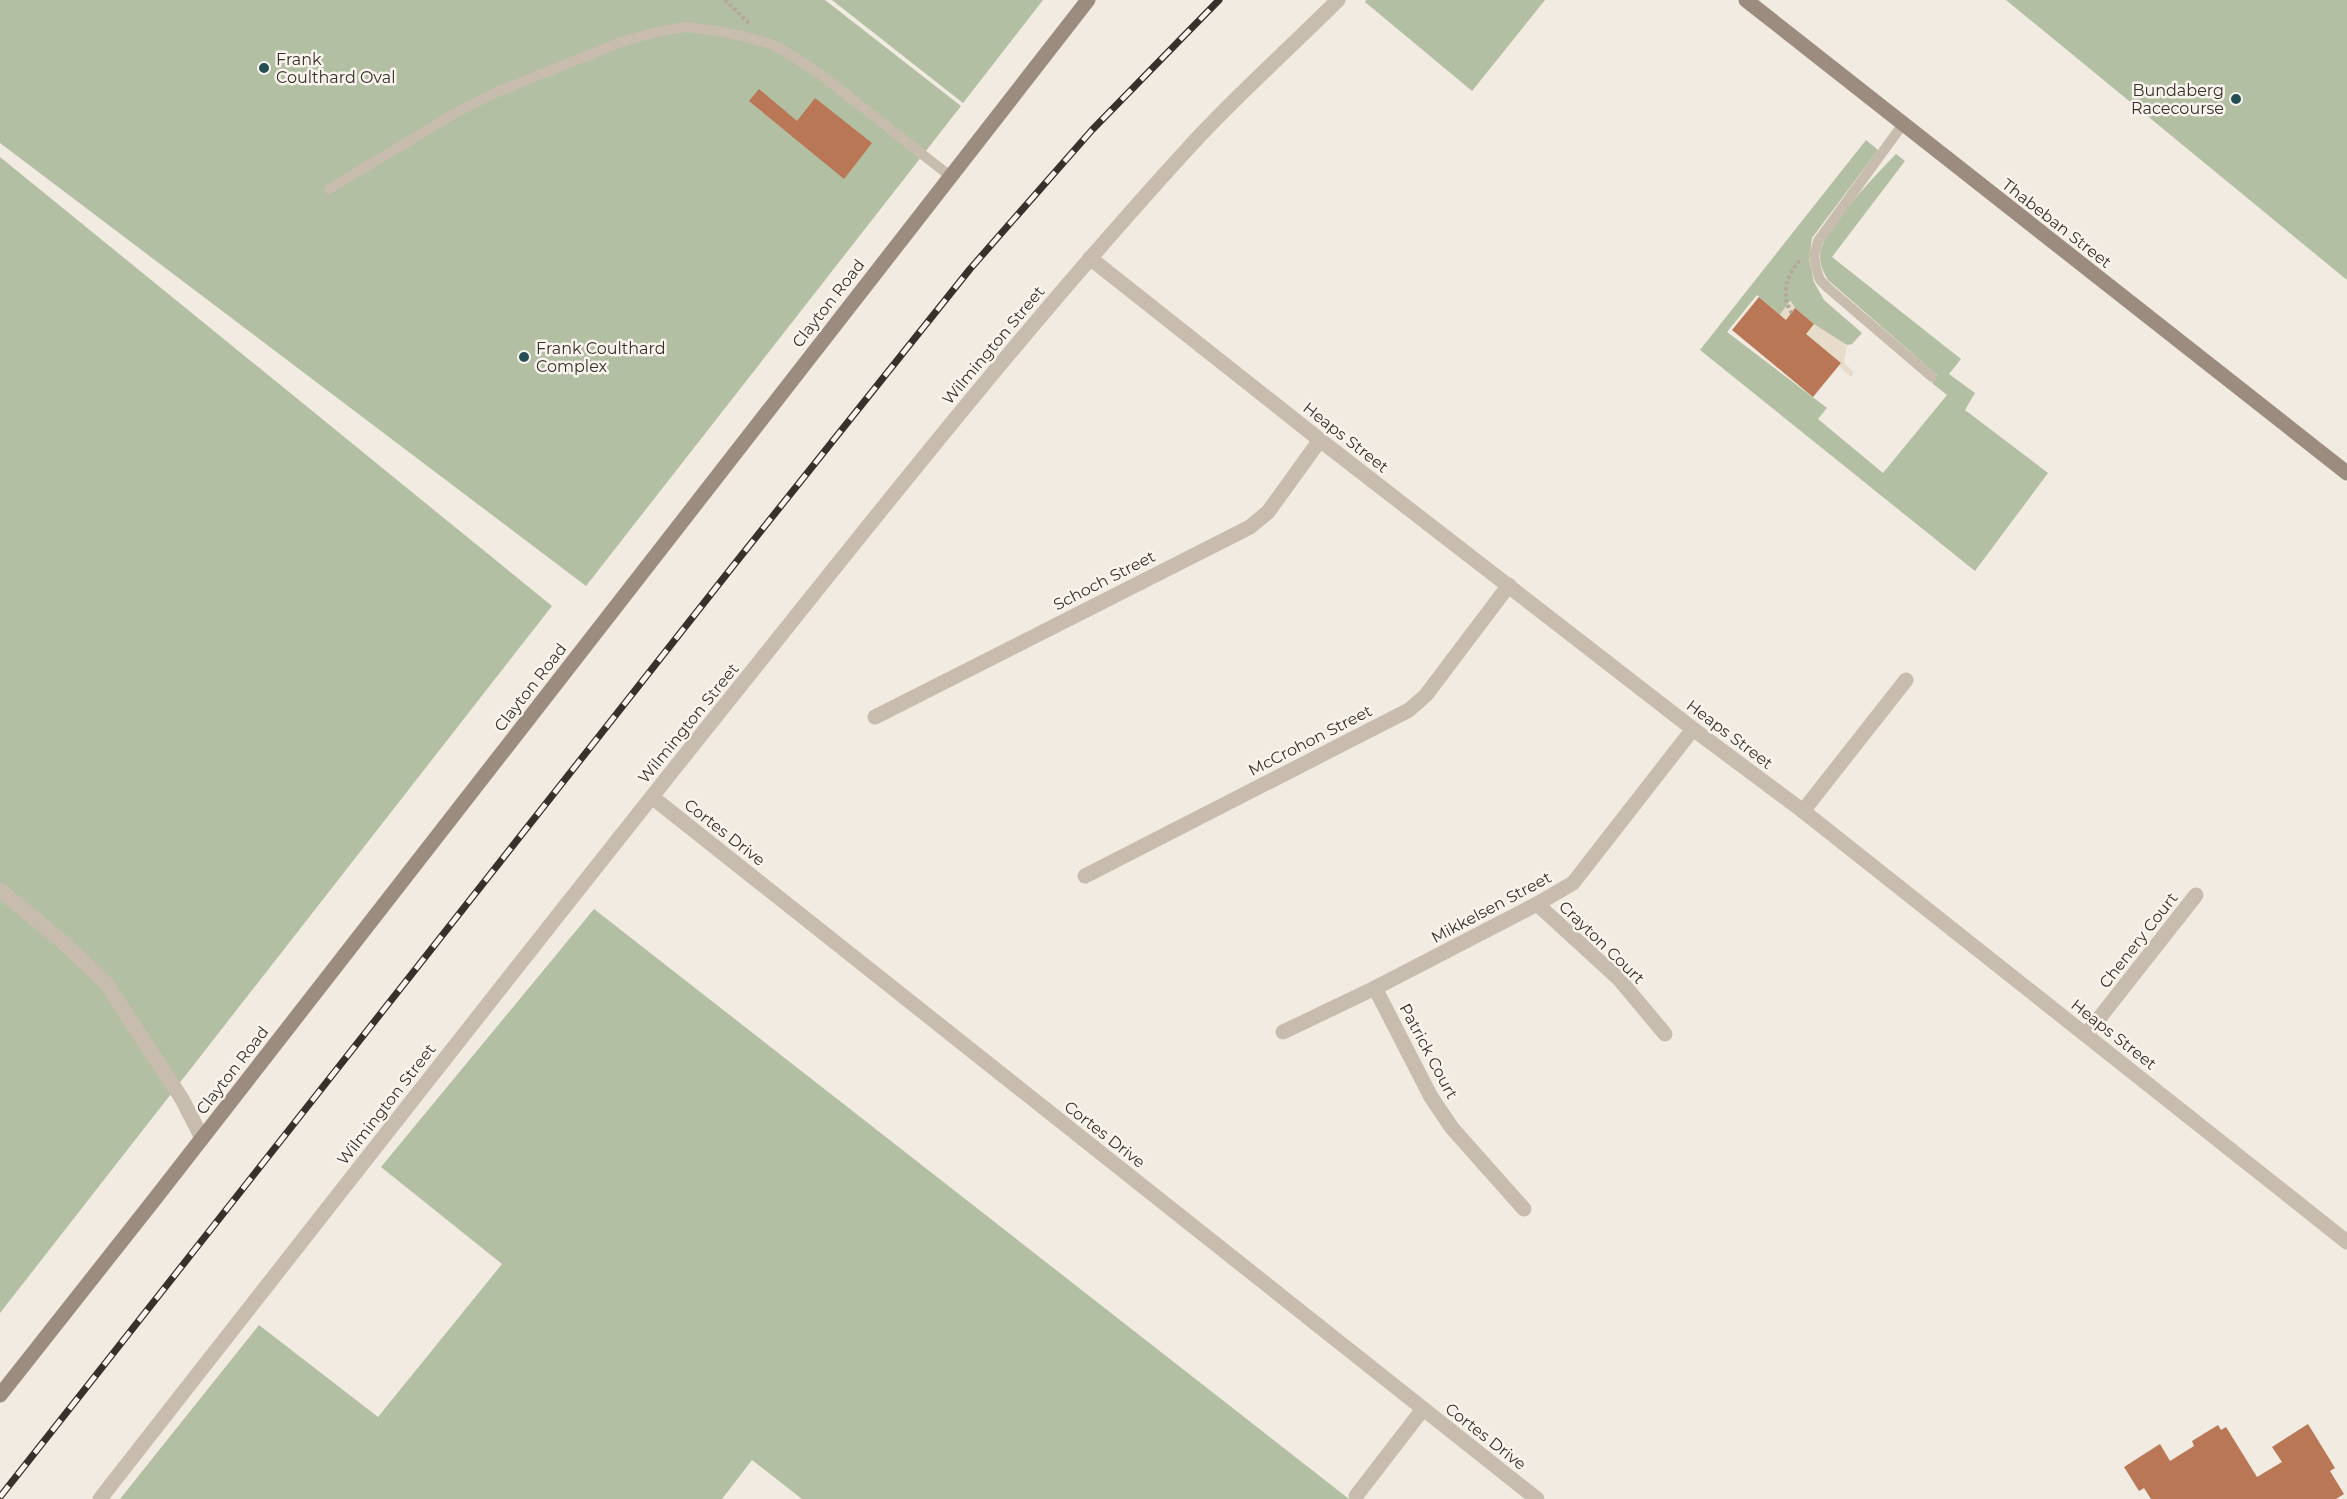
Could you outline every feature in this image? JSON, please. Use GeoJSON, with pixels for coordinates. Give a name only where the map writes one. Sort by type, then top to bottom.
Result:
{"type":"FeatureCollection","features":[{"type":"Feature","properties":{"kind":"street","name":"Clayton Road"},"geometry":{"type":"LineString","coordinates":[[0,1395],[1088,0]]}},
{"type":"Feature","properties":{"kind":"street","name":"Wilmington Street"},"geometry":{"type":"LineString","coordinates":[[100,1499],[340,1191],[891,496],[1090,258],[1197,139],[1338,0]]}},
{"type":"Feature","properties":{"kind":"street","name":"Thabeban Street"},"geometry":{"type":"LineString","coordinates":[[1746,0],[2347,473]]}},
{"type":"Feature","properties":{"kind":"street","name":"Heaps Street"},"geometry":{"type":"LineString","coordinates":[[1090,258],[1320,440],[1693,729],[1803,811],[2347,1242]]}},
{"type":"Feature","properties":{"kind":"street","name":"Schoch Street"},"geometry":{"type":"LineString","coordinates":[[875,717],[1250,527],[1268,512],[1320,440]]}},
{"type":"Feature","properties":{"kind":"street","name":"McCrohon Street"},"geometry":{"type":"LineString","coordinates":[[1085,876],[1409,710],[1426,694],[1509,585]]}},
{"type":"Feature","properties":{"kind":"street"},"geometry":{"type":"LineString","coordinates":[[1803,811],[1906,680]]}},
{"type":"Feature","properties":{"kind":"street","name":"Mikkelsen Street"},"geometry":{"type":"LineString","coordinates":[[1283,1032],[1376,988],[1573,883],[1693,729]]}},
{"type":"Feature","properties":{"kind":"street","name":"Cortes Drive"},"geometry":{"type":"LineString","coordinates":[[652,797],[1537,1499]]}},
{"type":"Feature","properties":{"kind":"street"},"geometry":{"type":"LineString","coordinates":[[0,890],[64,943],[106,983],[170,1080],[202,1138]]}},
{"type":"Feature","properties":{"kind":"street","name":"Chenery Court"},"geometry":{"type":"LineString","coordinates":[[2086,1035],[2196,895]]}},
{"type":"Feature","properties":{"kind":"street","name":"Crayton Court"},"geometry":{"type":"LineString","coordinates":[[1537,904],[1619,979],[1665,1034]]}},
{"type":"Feature","properties":{"kind":"street","name":"Patrick Court"},"geometry":{"type":"LineString","coordinates":[[1376,988],[1431,1097],[1458,1135],[1524,1209]]}},
{"type":"Feature","properties":{"kind":"street"},"geometry":{"type":"LineString","coordinates":[[1356,1496],[1423,1409]]}},
{"type":"Feature","properties":{"kind":"lane"},"geometry":{"type":"LineString","coordinates":[[329,189],[457,112],[499,92],[621,42],[685,27],[718,31],[771,44],[786,52],[820,74],[950,176]]}},
{"type":"Feature","properties":{"kind":"lane"},"geometry":{"type":"LineString","coordinates":[[1903,124],[1823,233],[1814,256],[1820,280],[1932,377]]}},
{"type":"Feature","properties":{"kind":"path"},"geometry":{"type":"LineString","coordinates":[[1792,313],[1788,308],[1786,282],[1794,266],[1809,250],[1816,248]]}},
{"type":"Feature","properties":{"kind":"green space","name":"Frank Coulthard Complex"},"geometry":{"type":"Polygon","coordinates":[[[0,0],[825,0],[961,106],[586,586],[0,143],[0,0]]]}},
{"type":"Feature","properties":{"kind":"green space"},"geometry":{"type":"Polygon","coordinates":[[[832,0],[1043,0],[963,103],[832,0]]]}},
{"type":"Feature","properties":{"kind":"green space"},"geometry":{"type":"Polygon","coordinates":[[[1366,0],[1545,0],[1472,91],[1365,2],[1366,0]]]}},
{"type":"Feature","properties":{"kind":"green space","name":"Bundaberg Racecourse"},"geometry":{"type":"Polygon","coordinates":[[[2006,0],[2347,0],[2347,280],[2006,0]]]}},
{"type":"Feature","properties":{"kind":"green space"},"geometry":{"type":"Polygon","coordinates":[[[1866,140],[1878,150],[1812,238],[1809,259],[1814,282],[1824,300],[1862,333],[1852,344],[1847,345],[1808,321],[1790,301],[1780,315],[1757,295],[1727,332],[1827,408],[1818,419],[1883,473],[1947,395],[1932,383],[1937,375],[1828,280],[1821,265],[1820,253],[1833,226],[1877,174],[1896,154],[1905,161],[1832,257],[1961,359],[1949,374],[1975,393],[1965,410],[2048,473],[1975,571],[1700,350],[1866,140]]]}},
{"type":"Feature","properties":{"kind":"green space"},"geometry":{"type":"Polygon","coordinates":[[[0,157],[552,606],[0,1313],[0,157]]]}},
{"type":"Feature","properties":{"kind":"green space"},"geometry":{"type":"Polygon","coordinates":[[[594,909],[1349,1499],[802,1499],[752,1460],[722,1499],[120,1499],[259,1325],[378,1417],[502,1264],[381,1167],[594,909]]]}},
{"type":"Feature","properties":{"kind":"shaded area"},"geometry":{"type":"Polygon","coordinates":[[[1791,301],[1795,308],[1814,324],[1847,345],[1844,363],[1854,372],[1851,377],[1839,366],[1841,363],[1780,315],[1791,301]]]}},
{"type":"Feature","properties":{"kind":"building"},"geometry":{"type":"Polygon","coordinates":[[[759,89],[797,121],[815,98],[872,143],[844,179],[749,101],[759,89]]]}},
{"type":"Feature","properties":{"kind":"building"},"geometry":{"type":"Polygon","coordinates":[[[1759,297],[1786,320],[1795,308],[1814,324],[1806,334],[1841,363],[1813,397],[1732,330],[1759,297]]]}},
{"type":"Feature","properties":{"kind":"building"},"geometry":{"type":"Polygon","coordinates":[[[2308,1424],[2335,1468],[2330,1471],[2344,1494],[2336,1499],[2151,1499],[2144,1488],[2139,1491],[2124,1467],[2160,1444],[2170,1461],[2194,1446],[2192,1441],[2218,1425],[2221,1430],[2226,1427],[2257,1477],[2282,1462],[2272,1447],[2308,1424]]]}},
{"type":"Feature","properties":{"kind":"railway"},"geometry":{"type":"LineString","coordinates":[[0,1497],[733,566],[970,269],[1092,130],[1219,0]]}},
{"type":"Feature","properties":{"kind":"place","name":"Frank Coulthard Oval"},"geometry":{"type":"Point","coordinates":[264,68]}},
{"type":"Feature","properties":{"kind":"place","name":"Bundaberg Racecourse"},"geometry":{"type":"Point","coordinates":[2236,99]}},
{"type":"Feature","properties":{"kind":"place","name":"Frank Coulthard Complex"},"geometry":{"type":"Point","coordinates":[524,357]}}]}
